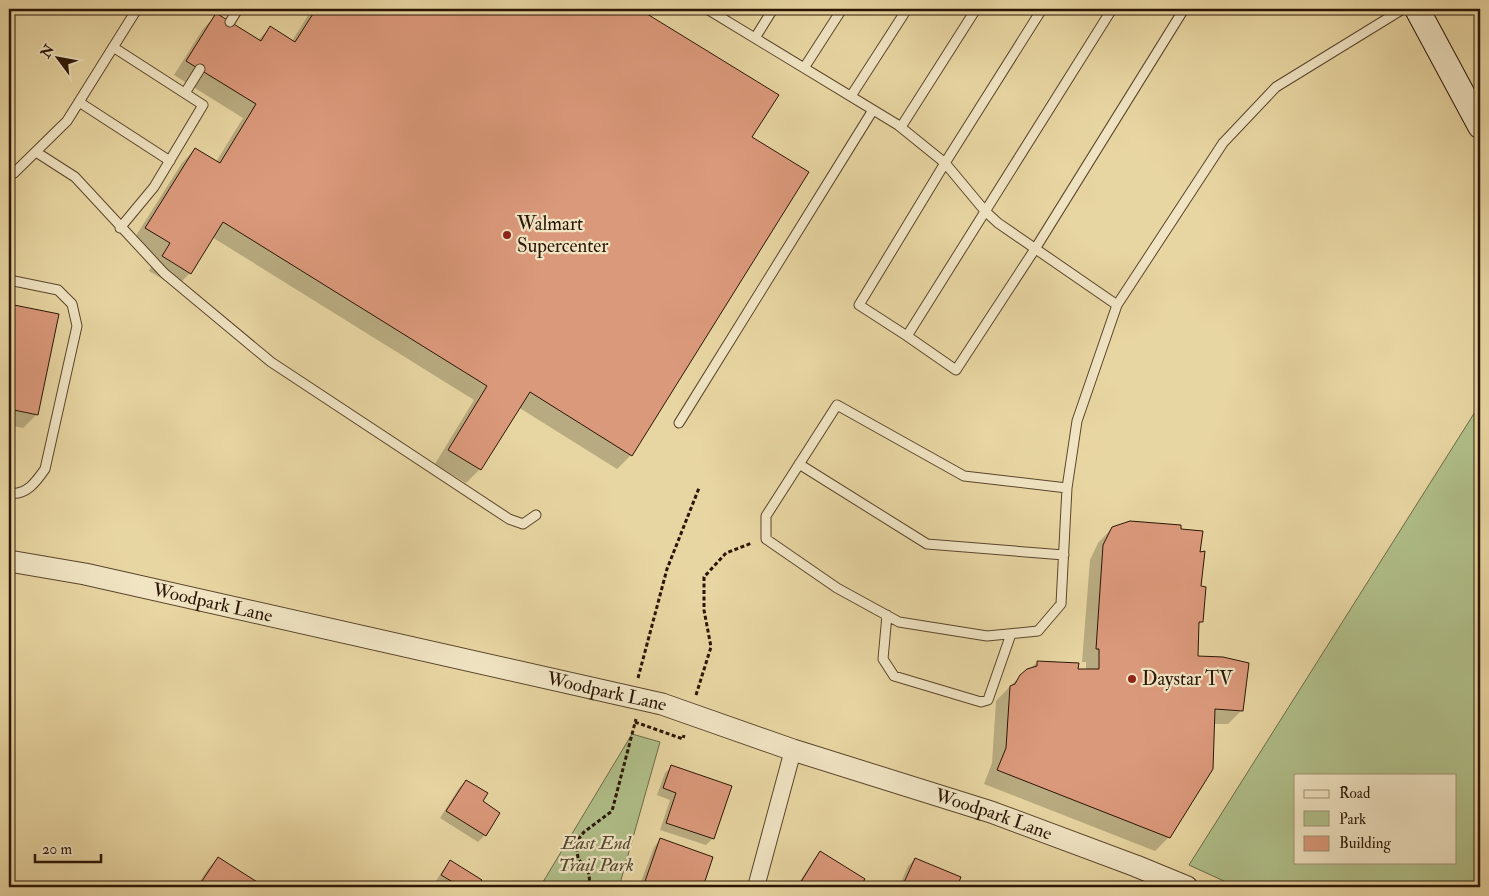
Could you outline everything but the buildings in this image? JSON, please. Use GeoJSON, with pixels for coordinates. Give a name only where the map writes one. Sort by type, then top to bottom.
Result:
{"type":"FeatureCollection","features":[{"type":"Feature","properties":{"kind":"main road"},"geometry":{"type":"LineString","coordinates":[[1417,9],[1480,126]]}},
{"type":"Feature","properties":{"kind":"street","name":"Woodpark Lane"},"geometry":{"type":"LineString","coordinates":[[9,561],[101,577],[655,702],[793,750],[992,812],[1187,887]]}},
{"type":"Feature","properties":{"kind":"street"},"geometry":{"type":"LineString","coordinates":[[756,887],[793,750]]}},
{"type":"Feature","properties":{"kind":"lane"},"geometry":{"type":"LineString","coordinates":[[9,174],[14,173],[67,121],[137,9]]}},
{"type":"Feature","properties":{"kind":"lane"},"geometry":{"type":"LineString","coordinates":[[230,22],[238,9]]}},
{"type":"Feature","properties":{"kind":"lane"},"geometry":{"type":"LineString","coordinates":[[707,9],[901,127],[945,164],[985,211],[998,223],[1117,305]]}},
{"type":"Feature","properties":{"kind":"lane"},"geometry":{"type":"LineString","coordinates":[[755,38],[774,9]]}},
{"type":"Feature","properties":{"kind":"lane"},"geometry":{"type":"LineString","coordinates":[[804,68],[842,9]]}},
{"type":"Feature","properties":{"kind":"lane"},"geometry":{"type":"LineString","coordinates":[[851,96],[907,9]]}},
{"type":"Feature","properties":{"kind":"lane"},"geometry":{"type":"LineString","coordinates":[[901,127],[976,9]]}},
{"type":"Feature","properties":{"kind":"lane"},"geometry":{"type":"LineString","coordinates":[[1042,9],[953,150],[859,305],[956,370],[1035,249],[1184,9]]}},
{"type":"Feature","properties":{"kind":"lane"},"geometry":{"type":"LineString","coordinates":[[907,336],[1112,9]]}},
{"type":"Feature","properties":{"kind":"lane"},"geometry":{"type":"LineString","coordinates":[[1067,488],[964,476],[838,405],[766,516],[766,539],[837,588],[899,622],[988,636],[1038,631],[1061,604],[1067,488],[1077,421],[1117,305],[1223,143],[1276,87],[1403,9]]}},
{"type":"Feature","properties":{"kind":"lane"},"geometry":{"type":"LineString","coordinates":[[113,47],[204,105],[154,188],[120,228]]}},
{"type":"Feature","properties":{"kind":"lane"},"geometry":{"type":"LineString","coordinates":[[185,93],[200,70]]}},
{"type":"Feature","properties":{"kind":"lane"},"geometry":{"type":"LineString","coordinates":[[79,102],[170,161]]}},
{"type":"Feature","properties":{"kind":"lane"},"geometry":{"type":"LineString","coordinates":[[679,423],[873,110]]}},
{"type":"Feature","properties":{"kind":"lane"},"geometry":{"type":"LineString","coordinates":[[36,152],[75,177],[120,228],[164,273],[271,362],[509,519],[523,524],[536,516]]}},
{"type":"Feature","properties":{"kind":"lane"},"geometry":{"type":"LineString","coordinates":[[9,280],[58,290],[72,304],[77,326],[45,469],[34,486],[16,494],[9,493]]}},
{"type":"Feature","properties":{"kind":"lane"},"geometry":{"type":"LineString","coordinates":[[799,464],[927,544],[1064,555]]}},
{"type":"Feature","properties":{"kind":"lane"},"geometry":{"type":"LineString","coordinates":[[887,615],[883,659],[894,676],[981,702],[988,700],[1011,634]]}},
{"type":"Feature","properties":{"kind":"path"},"geometry":{"type":"LineString","coordinates":[[636,722],[683,739],[711,647],[704,610],[704,577],[726,553],[746,544],[766,539]]}},
{"type":"Feature","properties":{"kind":"green space"},"geometry":{"type":"Polygon","coordinates":[[[1480,404],[1480,887],[1237,887],[1189,865],[1480,404]]]}},
{"type":"Feature","properties":{"kind":"green space","name":"East End Trail Park"},"geometry":{"type":"Polygon","coordinates":[[[632,734],[660,742],[619,887],[540,887],[632,734]]]}},
{"type":"Feature","properties":{"kind":"place","name":"Walmart Supercenter"},"geometry":{"type":"Point","coordinates":[507,235]}},
{"type":"Feature","properties":{"kind":"place","name":"Daystar TV"},"geometry":{"type":"Point","coordinates":[1132,679]}}]}
